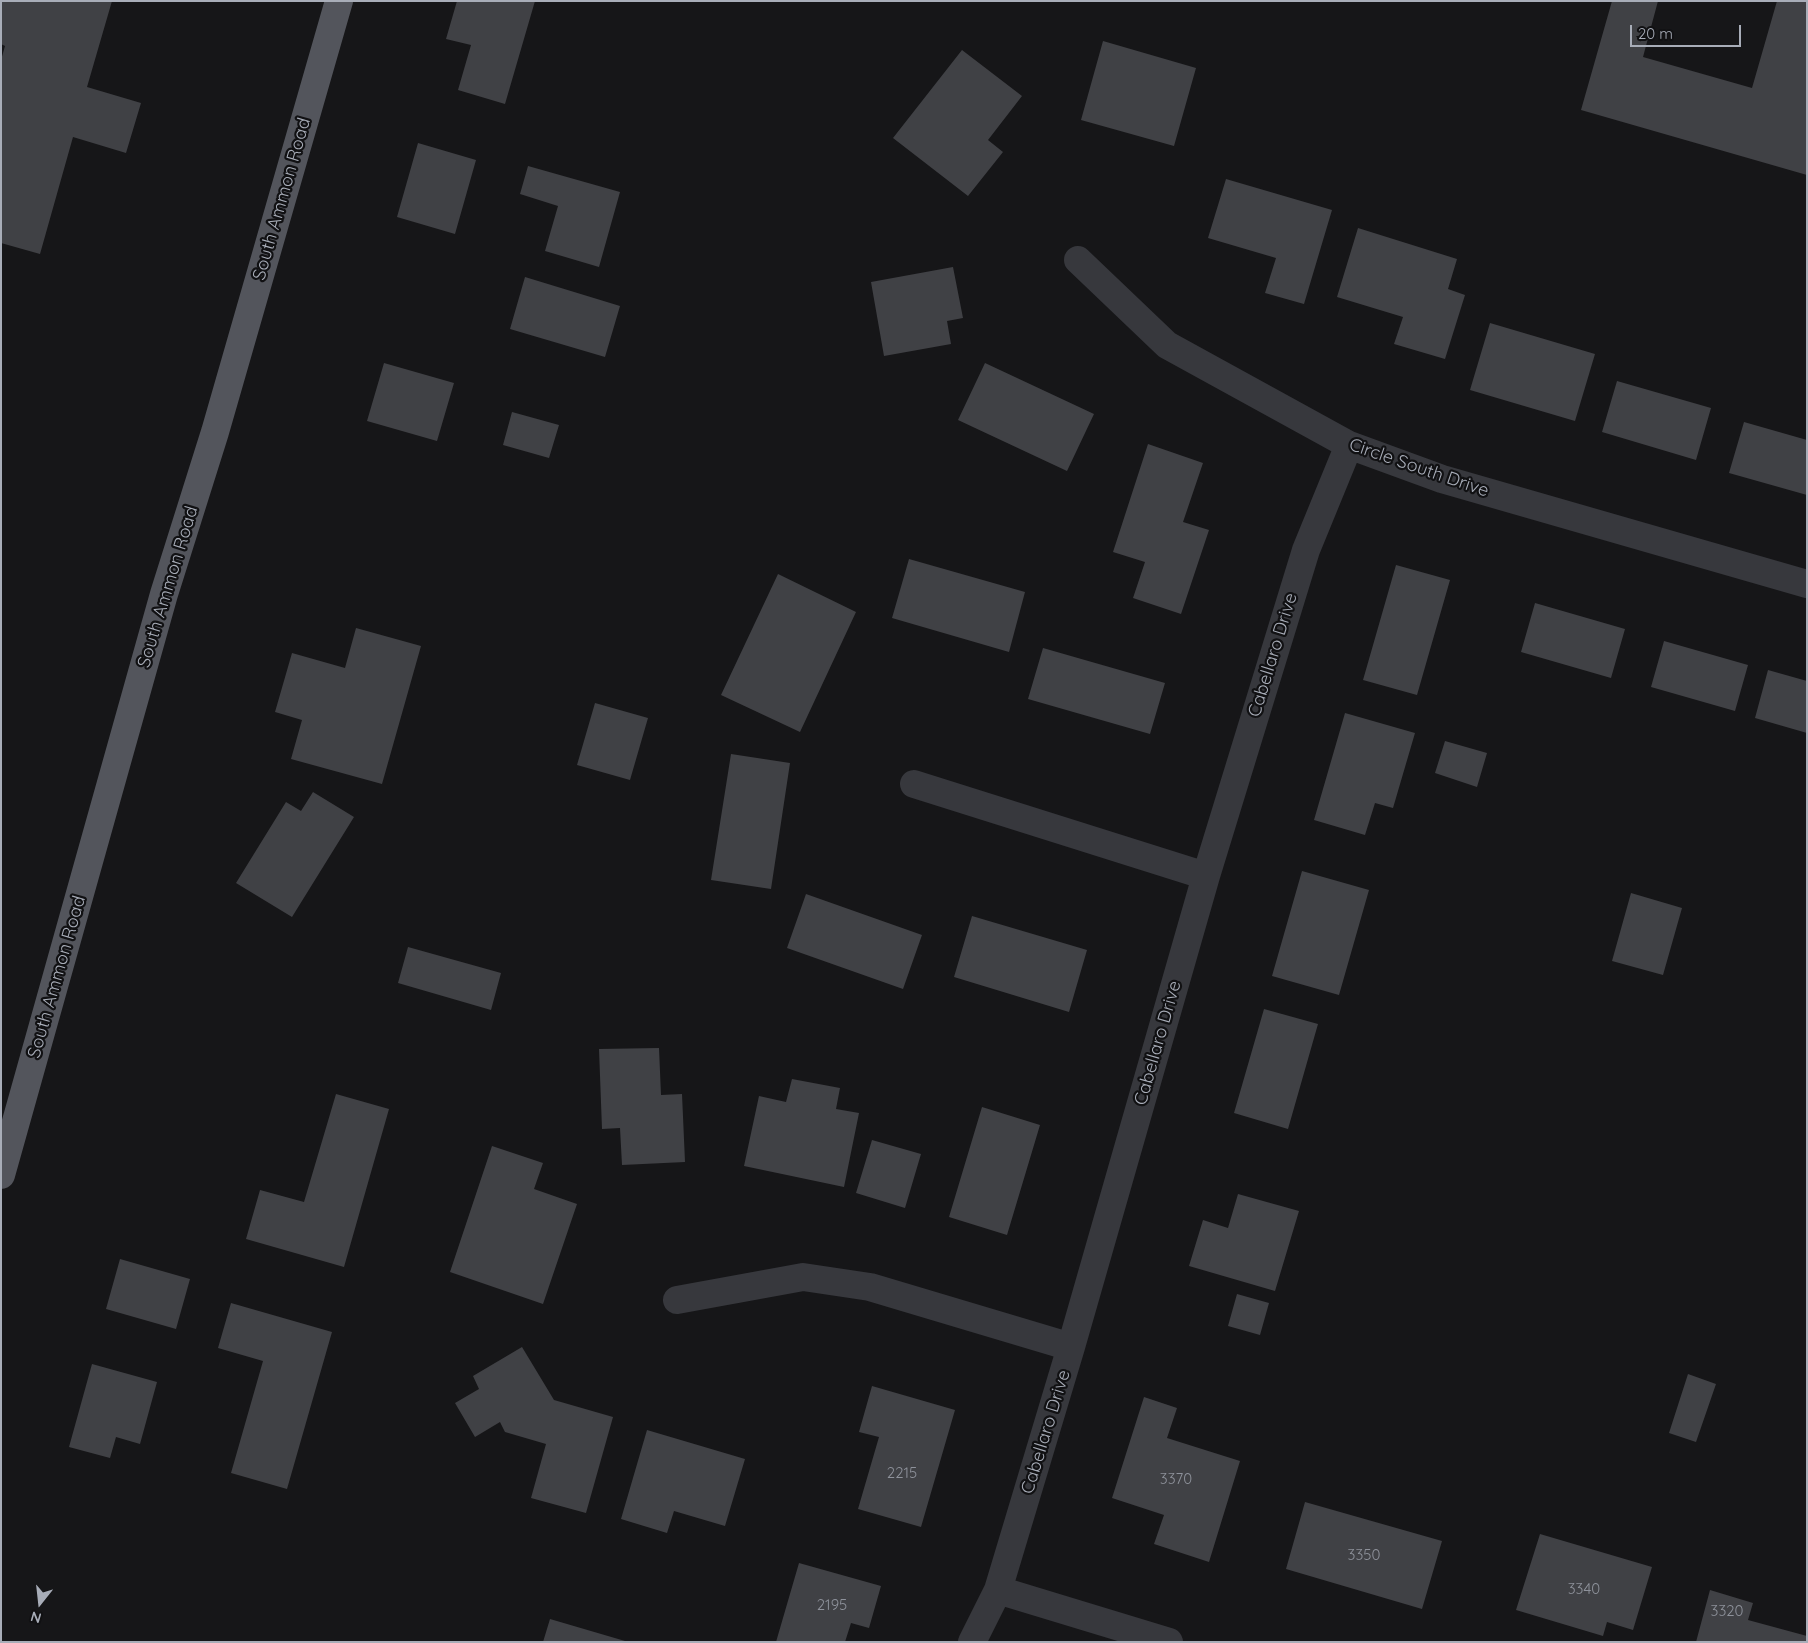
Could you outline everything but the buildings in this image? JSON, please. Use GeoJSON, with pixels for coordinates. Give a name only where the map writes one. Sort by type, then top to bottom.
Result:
{"type":"FeatureCollection","features":[{"type":"Feature","properties":{"kind":"main road","name":"South Ammon Road"},"geometry":{"type":"LineString","coordinates":[[1,1174],[164,594],[214,432],[339,1]]}},
{"type":"Feature","properties":{"kind":"street","name":"Circle South Drive"},"geometry":{"type":"LineString","coordinates":[[1078,260],[1167,345],[1349,445],[1442,479],[1807,584]]}},
{"type":"Feature","properties":{"kind":"street","name":"Cabellaro Drive"},"geometry":{"type":"LineString","coordinates":[[972,1642],[998,1590],[1071,1346],[1206,876],[1306,550],[1349,445]]}},
{"type":"Feature","properties":{"kind":"street"},"geometry":{"type":"LineString","coordinates":[[914,784],[1206,876]]}},
{"type":"Feature","properties":{"kind":"street"},"geometry":{"type":"LineString","coordinates":[[677,1300],[803,1277],[870,1287],[1071,1346]]}},
{"type":"Feature","properties":{"kind":"street"},"geometry":{"type":"LineString","coordinates":[[998,1590],[1169,1642]]}}]}
